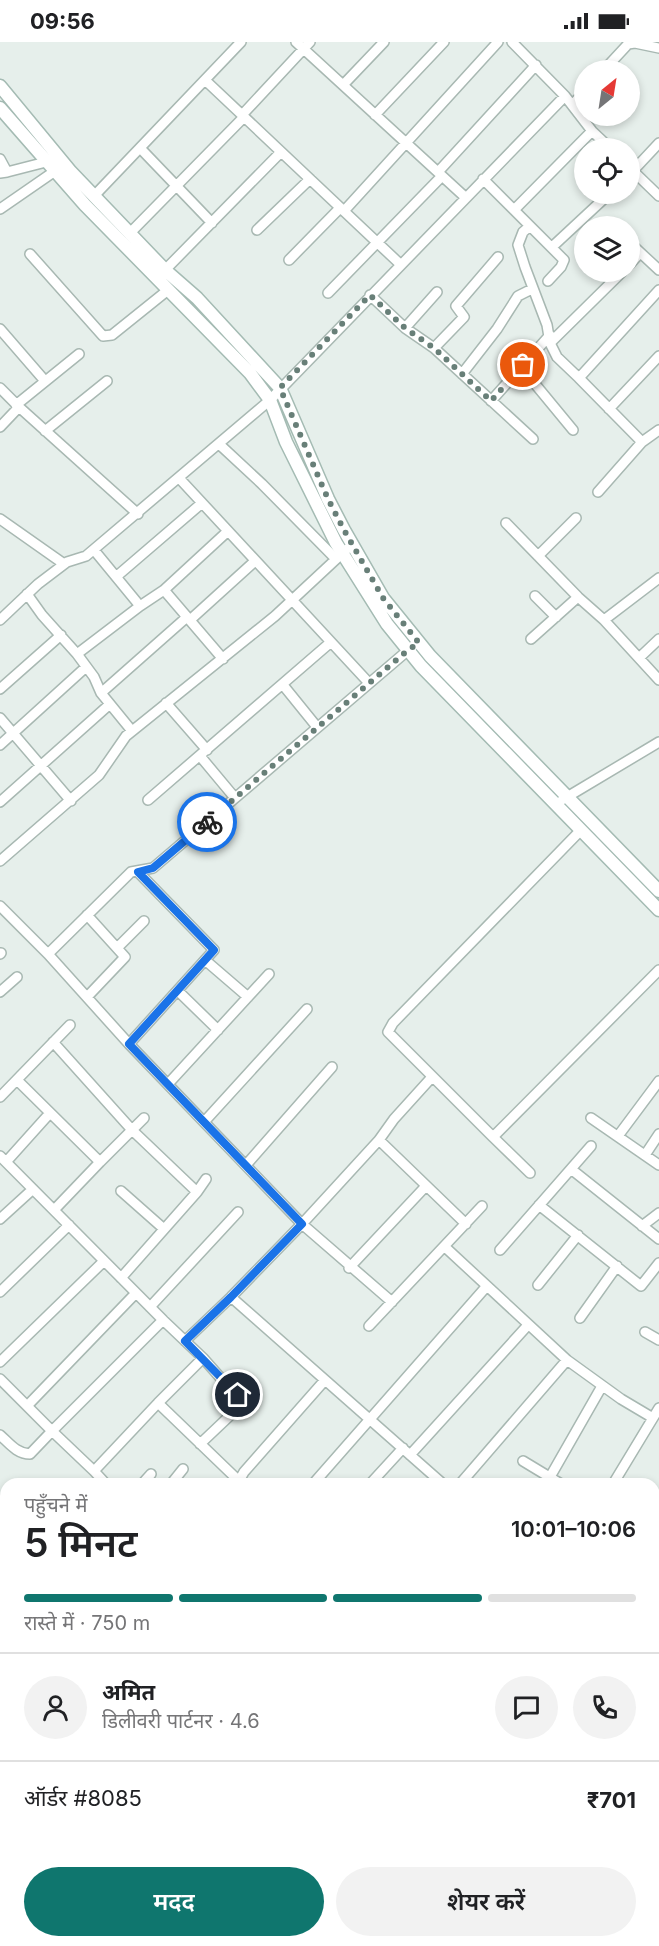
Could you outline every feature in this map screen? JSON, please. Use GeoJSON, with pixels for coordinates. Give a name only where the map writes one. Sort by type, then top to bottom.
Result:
{"type":"FeatureCollection","features":[{"type":"Feature","properties":{"kind":"street"},"geometry":{"type":"LineString","coordinates":[[94,196],[241,42]]}},
{"type":"Feature","properties":{"kind":"street"},"geometry":{"type":"LineString","coordinates":[[343,85],[384,42]]}},
{"type":"Feature","properties":{"kind":"street"},"geometry":{"type":"LineString","coordinates":[[375,115],[444,42]]}},
{"type":"Feature","properties":{"kind":"street"},"geometry":{"type":"LineString","coordinates":[[289,261],[406,143],[498,42]]}},
{"type":"Feature","properties":{"kind":"street"},"geometry":{"type":"LineString","coordinates":[[512,42],[573,104],[599,138]]}},
{"type":"Feature","properties":{"kind":"street"},"geometry":{"type":"LineString","coordinates":[[613,60],[629,43],[659,48]]}},
{"type":"Feature","properties":{"kind":"street"},"geometry":{"type":"LineString","coordinates":[[130,233],[243,116],[303,44],[343,85],[465,197]]}},
{"type":"Feature","properties":{"kind":"street"},"geometry":{"type":"LineString","coordinates":[[328,293],[378,243],[536,65]]}},
{"type":"Feature","properties":{"kind":"street"},"geometry":{"type":"LineString","coordinates":[[205,80],[400,264]]}},
{"type":"Feature","properties":{"kind":"street"},"geometry":{"type":"LineString","coordinates":[[0,86],[71,172],[165,270],[197,298],[280,388],[328,499],[343,552]]}},
{"type":"Feature","properties":{"kind":"street"},"geometry":{"type":"LineString","coordinates":[[2,613],[64,564],[86,556],[94,550],[270,400],[565,96]]}},
{"type":"Feature","properties":{"kind":"street"},"geometry":{"type":"LineString","coordinates":[[0,108],[85,205],[250,373],[270,400],[286,442],[343,552],[378,611],[421,666],[659,910]]}},
{"type":"Feature","properties":{"kind":"street"},"geometry":{"type":"LineString","coordinates":[[514,210],[592,131]]}},
{"type":"Feature","properties":{"kind":"street"},"geometry":{"type":"LineString","coordinates":[[640,162],[659,143]]}},
{"type":"Feature","properties":{"kind":"street"},"geometry":{"type":"LineString","coordinates":[[140,148],[212,222]]}},
{"type":"Feature","properties":{"kind":"street"},"geometry":{"type":"LineString","coordinates":[[165,270],[281,152]]}},
{"type":"Feature","properties":{"kind":"street"},"geometry":{"type":"LineString","coordinates":[[0,159],[4,172],[46,162]]}},
{"type":"Feature","properties":{"kind":"street"},"geometry":{"type":"LineString","coordinates":[[0,209],[55,171]]}},
{"type":"Feature","properties":{"kind":"street"},"geometry":{"type":"LineString","coordinates":[[258,230],[310,179]]}},
{"type":"Feature","properties":{"kind":"street"},"geometry":{"type":"LineString","coordinates":[[483,179],[564,260],[561,267],[548,281]]}},
{"type":"Feature","properties":{"kind":"street"},"geometry":{"type":"LineString","coordinates":[[640,179],[659,196]]}},
{"type":"Feature","properties":{"kind":"street"},"geometry":{"type":"LineString","coordinates":[[552,247],[598,204]]}},
{"type":"Feature","properties":{"kind":"street"},"geometry":{"type":"LineString","coordinates":[[530,226],[519,237],[518,245],[557,357],[642,442]]}},
{"type":"Feature","properties":{"kind":"street"},"geometry":{"type":"LineString","coordinates":[[640,253],[659,270]]}},
{"type":"Feature","properties":{"kind":"street"},"geometry":{"type":"LineString","coordinates":[[30,254],[104,336],[112,335],[168,290]]}},
{"type":"Feature","properties":{"kind":"street"},"geometry":{"type":"LineString","coordinates":[[434,348],[464,317],[456,306],[498,258]]}},
{"type":"Feature","properties":{"kind":"street"},"geometry":{"type":"LineString","coordinates":[[491,401],[550,339],[611,282]]}},
{"type":"Feature","properties":{"kind":"street"},"geometry":{"type":"LineString","coordinates":[[462,374],[497,329],[518,296],[532,289]]}},
{"type":"Feature","properties":{"kind":"street"},"geometry":{"type":"LineString","coordinates":[[579,378],[659,290]]}},
{"type":"Feature","properties":{"kind":"street"},"geometry":{"type":"LineString","coordinates":[[405,328],[437,292]]}},
{"type":"Feature","properties":{"kind":"street"},"geometry":{"type":"LineString","coordinates":[[370,295],[405,328],[434,348],[532,439]]}},
{"type":"Feature","properties":{"kind":"street"},"geometry":{"type":"LineString","coordinates":[[0,329],[4,341],[45,381]]}},
{"type":"Feature","properties":{"kind":"street"},"geometry":{"type":"LineString","coordinates":[[0,427],[18,406],[45,381],[79,354]]}},
{"type":"Feature","properties":{"kind":"street"},"geometry":{"type":"LineString","coordinates":[[609,409],[659,356]]}},
{"type":"Feature","properties":{"kind":"street"},"geometry":{"type":"LineString","coordinates":[[522,367],[573,430]]}},
{"type":"Feature","properties":{"kind":"street"},"geometry":{"type":"LineString","coordinates":[[45,431],[107,381]]}},
{"type":"Feature","properties":{"kind":"street"},"geometry":{"type":"LineString","coordinates":[[0,388],[138,514]]}},
{"type":"Feature","properties":{"kind":"street"},"geometry":{"type":"LineString","coordinates":[[598,492],[642,442],[659,430]]}},
{"type":"Feature","properties":{"kind":"street"},"geometry":{"type":"LineString","coordinates":[[219,444],[262,484],[343,552],[430,656],[659,891]]}},
{"type":"Feature","properties":{"kind":"street"},"geometry":{"type":"LineString","coordinates":[[179,478],[369,683]]}},
{"type":"Feature","properties":{"kind":"street"},"geometry":{"type":"LineString","coordinates":[[117,576],[202,503]]}},
{"type":"Feature","properties":{"kind":"street"},"geometry":{"type":"LineString","coordinates":[[538,556],[576,518]]}},
{"type":"Feature","properties":{"kind":"street"},"geometry":{"type":"LineString","coordinates":[[1,521],[64,564]]}},
{"type":"Feature","properties":{"kind":"street"},"geometry":{"type":"LineString","coordinates":[[506,523],[578,597],[604,620],[659,680]]}},
{"type":"Feature","properties":{"kind":"street"},"geometry":{"type":"LineString","coordinates":[[77,654],[164,590],[228,531]]}},
{"type":"Feature","properties":{"kind":"street"},"geometry":{"type":"LineString","coordinates":[[94,550],[140,606]]}},
{"type":"Feature","properties":{"kind":"street"},"geometry":{"type":"LineString","coordinates":[[0,861],[106,768],[117,748],[132,731],[223,659],[292,600],[343,552]]}},
{"type":"Feature","properties":{"kind":"street"},"geometry":{"type":"LineString","coordinates":[[101,693],[255,561]]}},
{"type":"Feature","properties":{"kind":"street"},"geometry":{"type":"LineString","coordinates":[[604,620],[659,578]]}},
{"type":"Feature","properties":{"kind":"street"},"geometry":{"type":"LineString","coordinates":[[164,590],[223,659]]}},
{"type":"Feature","properties":{"kind":"street"},"geometry":{"type":"LineString","coordinates":[[27,594],[42,615],[77,654],[94,677],[101,693],[132,731]]}},
{"type":"Feature","properties":{"kind":"street"},"geometry":{"type":"LineString","coordinates":[[535,596],[556,617]]}},
{"type":"Feature","properties":{"kind":"street"},"geometry":{"type":"LineString","coordinates":[[531,639],[578,597]]}},
{"type":"Feature","properties":{"kind":"street"},"geometry":{"type":"LineString","coordinates":[[0,689],[61,635]]}},
{"type":"Feature","properties":{"kind":"street"},"geometry":{"type":"LineString","coordinates":[[639,658],[659,639]]}},
{"type":"Feature","properties":{"kind":"street"},"geometry":{"type":"LineString","coordinates":[[148,800],[332,642]]}},
{"type":"Feature","properties":{"kind":"street"},"geometry":{"type":"LineString","coordinates":[[48,954],[131,872],[153,868],[419,643]]}},
{"type":"Feature","properties":{"kind":"street"},"geometry":{"type":"LineString","coordinates":[[0,745],[86,667]]}},
{"type":"Feature","properties":{"kind":"street"},"geometry":{"type":"LineString","coordinates":[[283,685],[317,727]]}},
{"type":"Feature","properties":{"kind":"street"},"geometry":{"type":"LineString","coordinates":[[0,802],[110,704]]}},
{"type":"Feature","properties":{"kind":"street"},"geometry":{"type":"LineString","coordinates":[[166,704],[235,798]]}},
{"type":"Feature","properties":{"kind":"street"},"geometry":{"type":"LineString","coordinates":[[0,718],[71,801]]}},
{"type":"Feature","properties":{"kind":"street"},"geometry":{"type":"LineString","coordinates":[[554,804],[659,742]]}},
{"type":"Feature","properties":{"kind":"street"},"geometry":{"type":"LineString","coordinates":[[530,1173],[388,1032],[581,830]]}},
{"type":"Feature","properties":{"kind":"street"},"geometry":{"type":"LineString","coordinates":[[129,1044],[214,950],[138,872]]}},
{"type":"Feature","properties":{"kind":"street"},"geometry":{"type":"LineString","coordinates":[[0,906],[302,1224],[349,1268],[392,1302]]}},
{"type":"Feature","properties":{"kind":"street"},"geometry":{"type":"LineString","coordinates":[[87,915],[124,954],[124,960],[87,997]]}},
{"type":"Feature","properties":{"kind":"street"},"geometry":{"type":"LineString","coordinates":[[118,947],[144,921]]}},
{"type":"Feature","properties":{"kind":"street"},"geometry":{"type":"LineString","coordinates":[[205,960],[248,997]]}},
{"type":"Feature","properties":{"kind":"street"},"geometry":{"type":"LineString","coordinates":[[494,1137],[659,970]]}},
{"type":"Feature","properties":{"kind":"street"},"geometry":{"type":"LineString","coordinates":[[168,1084],[269,974]]}},
{"type":"Feature","properties":{"kind":"street"},"geometry":{"type":"LineString","coordinates":[[1,989],[16,977]]}},
{"type":"Feature","properties":{"kind":"street"},"geometry":{"type":"LineString","coordinates":[[178,991],[218,1029]]}},
{"type":"Feature","properties":{"kind":"street"},"geometry":{"type":"LineString","coordinates":[[204,1122],[307,1008]]}},
{"type":"Feature","properties":{"kind":"street"},"geometry":{"type":"LineString","coordinates":[[0,1097],[70,1025]]}},
{"type":"Feature","properties":{"kind":"street"},"geometry":{"type":"LineString","coordinates":[[53,1042],[132,1130],[197,1192]]}},
{"type":"Feature","properties":{"kind":"street"},"geometry":{"type":"LineString","coordinates":[[246,1166],[332,1067]]}},
{"type":"Feature","properties":{"kind":"street"},"geometry":{"type":"LineString","coordinates":[[185,1341],[302,1224],[379,1140],[394,1119],[432,1077]]}},
{"type":"Feature","properties":{"kind":"street"},"geometry":{"type":"LineString","coordinates":[[17,1080],[100,1162]]}},
{"type":"Feature","properties":{"kind":"street"},"geometry":{"type":"LineString","coordinates":[[618,1136],[659,1081]]}},
{"type":"Feature","properties":{"kind":"street"},"geometry":{"type":"LineString","coordinates":[[50,1113],[3,1159],[203,1358],[240,1400],[238,1407],[200,1444]]}},
{"type":"Feature","properties":{"kind":"street"},"geometry":{"type":"LineString","coordinates":[[54,1210],[144,1118]]}},
{"type":"Feature","properties":{"kind":"street"},"geometry":{"type":"LineString","coordinates":[[591,1118],[659,1165]]}},
{"type":"Feature","properties":{"kind":"street"},"geometry":{"type":"LineString","coordinates":[[645,1155],[659,1134]]}},
{"type":"Feature","properties":{"kind":"street"},"geometry":{"type":"LineString","coordinates":[[379,1140],[465,1224]]}},
{"type":"Feature","properties":{"kind":"street"},"geometry":{"type":"LineString","coordinates":[[500,1250],[591,1146]]}},
{"type":"Feature","properties":{"kind":"street"},"geometry":{"type":"LineString","coordinates":[[571,1168],[659,1239]]}},
{"type":"Feature","properties":{"kind":"street"},"geometry":{"type":"LineString","coordinates":[[121,1278],[206,1179]]}},
{"type":"Feature","properties":{"kind":"street"},"geometry":{"type":"LineString","coordinates":[[349,1268],[426,1186]]}},
{"type":"Feature","properties":{"kind":"street"},"geometry":{"type":"LineString","coordinates":[[0,1219],[33,1189]]}},
{"type":"Feature","properties":{"kind":"street"},"geometry":{"type":"LineString","coordinates":[[121,1191],[164,1229]]}},
{"type":"Feature","properties":{"kind":"street"},"geometry":{"type":"LineString","coordinates":[[539,1205],[641,1286],[659,1263]]}},
{"type":"Feature","properties":{"kind":"street"},"geometry":{"type":"LineString","coordinates":[[369,1326],[482,1206]]}},
{"type":"Feature","properties":{"kind":"street"},"geometry":{"type":"LineString","coordinates":[[150,1307],[238,1212]]}},
{"type":"Feature","properties":{"kind":"street"},"geometry":{"type":"LineString","coordinates":[[642,1226],[659,1214]]}},
{"type":"Feature","properties":{"kind":"street"},"geometry":{"type":"LineString","coordinates":[[0,1292],[69,1225]]}},
{"type":"Feature","properties":{"kind":"street"},"geometry":{"type":"LineString","coordinates":[[538,1285],[578,1235]]}},
{"type":"Feature","properties":{"kind":"street"},"geometry":{"type":"LineString","coordinates":[[445,1247],[567,1360],[602,1386],[653,1418]]}},
{"type":"Feature","properties":{"kind":"street"},"geometry":{"type":"LineString","coordinates":[[0,1362],[104,1261]]}},
{"type":"Feature","properties":{"kind":"street"},"geometry":{"type":"LineString","coordinates":[[580,1318],[616,1266]]}},
{"type":"Feature","properties":{"kind":"street"},"geometry":{"type":"LineString","coordinates":[[318,1478],[486,1287]]}},
{"type":"Feature","properties":{"kind":"street"},"geometry":{"type":"LineString","coordinates":[[27,1406],[136,1293]]}},
{"type":"Feature","properties":{"kind":"street"},"geometry":{"type":"LineString","coordinates":[[231,1297],[436,1478]]}},
{"type":"Feature","properties":{"kind":"street"},"geometry":{"type":"LineString","coordinates":[[0,1435],[17,1451],[30,1454],[163,1320]]}},
{"type":"Feature","properties":{"kind":"street"},"geometry":{"type":"LineString","coordinates":[[377,1478],[407,1452],[528,1325]]}},
{"type":"Feature","properties":{"kind":"street"},"geometry":{"type":"LineString","coordinates":[[645,1332],[659,1340]]}},
{"type":"Feature","properties":{"kind":"street"},"geometry":{"type":"LineString","coordinates":[[94,1472],[203,1358]]}},
{"type":"Feature","properties":{"kind":"street"},"geometry":{"type":"LineString","coordinates":[[465,1478],[567,1360]]}},
{"type":"Feature","properties":{"kind":"street"},"geometry":{"type":"LineString","coordinates":[[0,1379],[100,1478]]}},
{"type":"Feature","properties":{"kind":"street"},"geometry":{"type":"LineString","coordinates":[[242,1478],[244,1472],[325,1380]]}},
{"type":"Feature","properties":{"kind":"street"},"geometry":{"type":"LineString","coordinates":[[523,1461],[550,1477],[602,1386]]}},
{"type":"Feature","properties":{"kind":"street"},"geometry":{"type":"LineString","coordinates":[[158,1403],[236,1478]]}},
{"type":"Feature","properties":{"kind":"street"},"geometry":{"type":"LineString","coordinates":[[617,1478],[659,1408]]}},
{"type":"Feature","properties":{"kind":"street"},"geometry":{"type":"LineString","coordinates":[[176,1478],[183,1469]]}},
{"type":"Feature","properties":{"kind":"street"},"geometry":{"type":"LineString","coordinates":[[147,1478],[151,1474]]}},
{"type":"Feature","properties":{"kind":"way so far"},"geometry":{"type":"LineString","coordinates":[[207,822],[419,643],[383,598],[344,530],[328,499],[280,388],[370,295],[405,328],[434,348],[491,401],[523,365]]}},
{"type":"Feature","properties":{"kind":"route"},"geometry":{"type":"LineString","coordinates":[[207,822],[153,868],[138,872],[214,950],[129,1044],[302,1224],[185,1341],[238,1395]]}}]}
